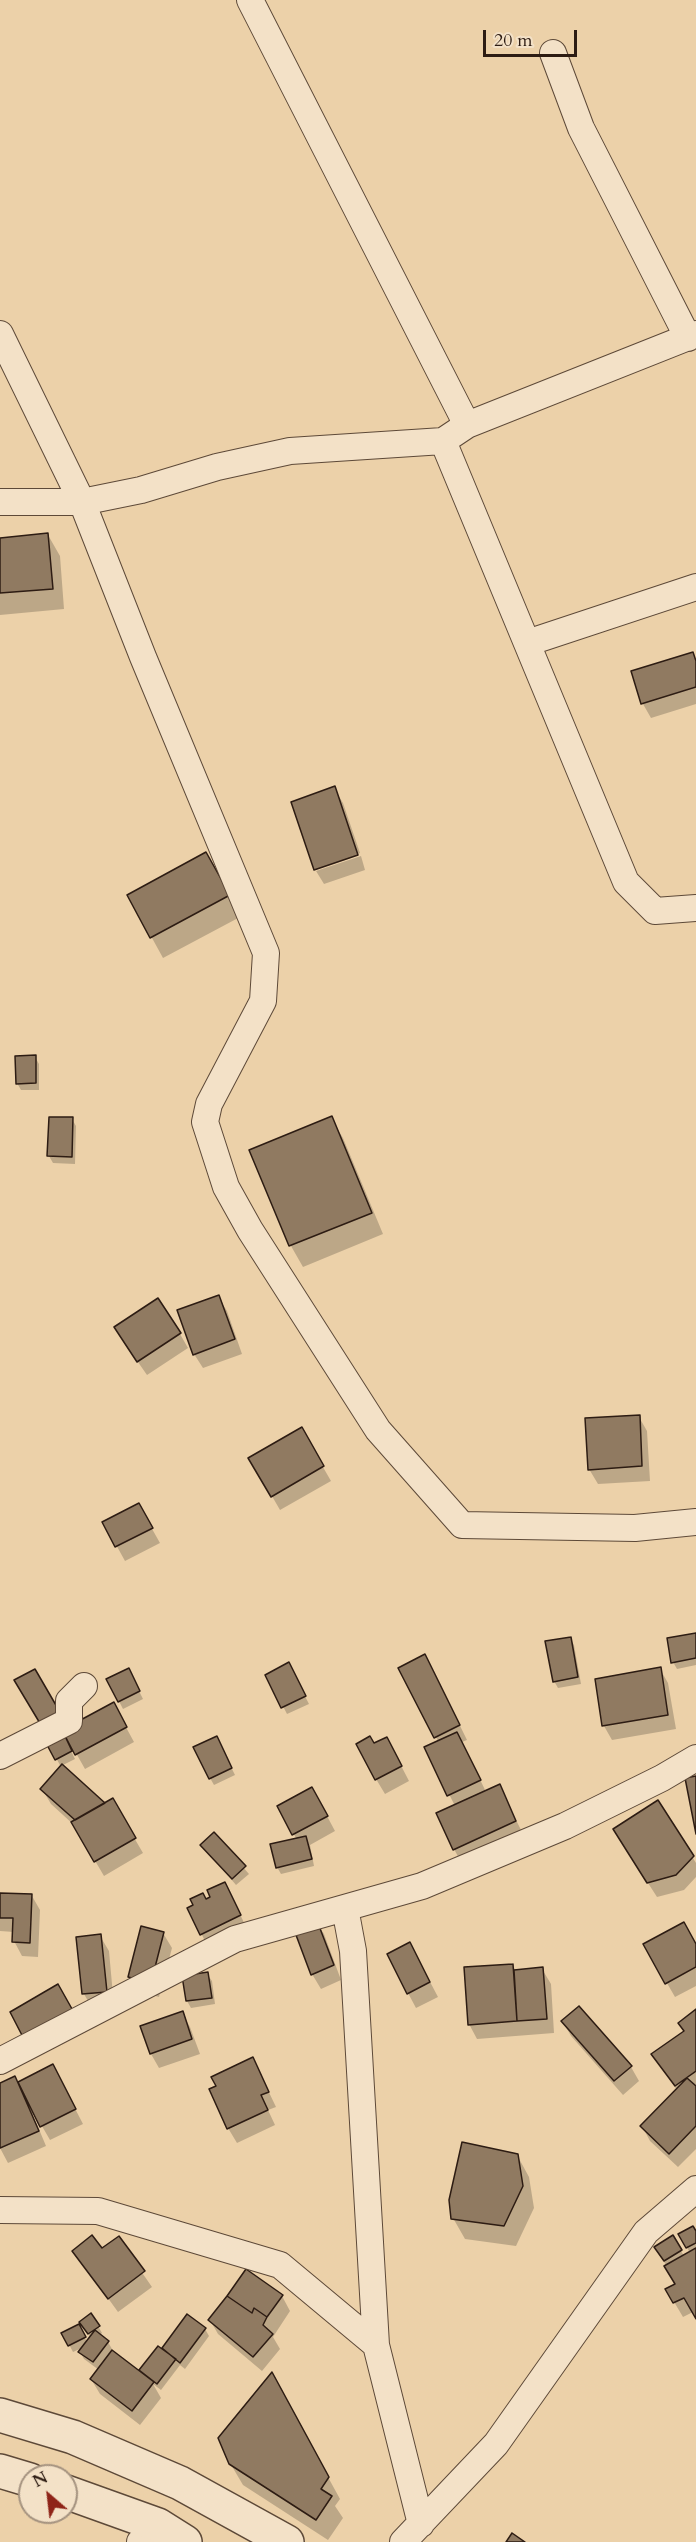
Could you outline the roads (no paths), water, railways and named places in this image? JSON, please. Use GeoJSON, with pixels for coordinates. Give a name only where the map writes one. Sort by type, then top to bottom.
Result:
{"type":"FeatureCollection","features":[{"type":"Feature","properties":{"kind":"street"},"geometry":{"type":"LineString","coordinates":[[250,0],[467,425]]}},
{"type":"Feature","properties":{"kind":"street"},"geometry":{"type":"LineString","coordinates":[[0,502],[82,502],[141,490],[217,467],[290,451],[443,441],[467,425],[692,336],[581,128],[553,53]]}},
{"type":"Feature","properties":{"kind":"street"},"geometry":{"type":"LineString","coordinates":[[0,334],[82,502],[143,657],[266,953],[263,1001],[209,1104],[205,1122],[226,1187],[250,1230],[378,1430],[462,1525],[635,1528],[696,1522]]}},
{"type":"Feature","properties":{"kind":"street"},"geometry":{"type":"LineString","coordinates":[[443,441],[626,882],[655,911],[696,908]]}},
{"type":"Feature","properties":{"kind":"street"},"geometry":{"type":"LineString","coordinates":[[527,643],[696,587]]}},
{"type":"Feature","properties":{"kind":"street"},"geometry":{"type":"LineString","coordinates":[[0,1756],[69,1721],[69,1701],[84,1686]]}},
{"type":"Feature","properties":{"kind":"street"},"geometry":{"type":"LineString","coordinates":[[0,2061],[235,1940],[422,1886],[565,1826],[662,1778],[696,1758]]}},
{"type":"Feature","properties":{"kind":"street"},"geometry":{"type":"LineString","coordinates":[[345,1908],[353,1951],[376,2345],[421,2524]]}},
{"type":"Feature","properties":{"kind":"street"},"geometry":{"type":"LineString","coordinates":[[403,2542],[496,2444],[646,2232],[696,2189]]}},
{"type":"Feature","properties":{"kind":"street"},"geometry":{"type":"LineString","coordinates":[[0,2210],[98,2211],[280,2265],[376,2345]]}},
{"type":"Feature","properties":{"kind":"street"},"geometry":{"type":"LineString","coordinates":[[0,2415],[73,2437],[180,2483],[287,2542]]}},
{"type":"Feature","properties":{"kind":"street"},"geometry":{"type":"LineString","coordinates":[[0,2471],[18,2476]]}},
{"type":"Feature","properties":{"kind":"street"},"geometry":{"type":"LineString","coordinates":[[78,2498],[149,2534],[185,2542]]}}]}
